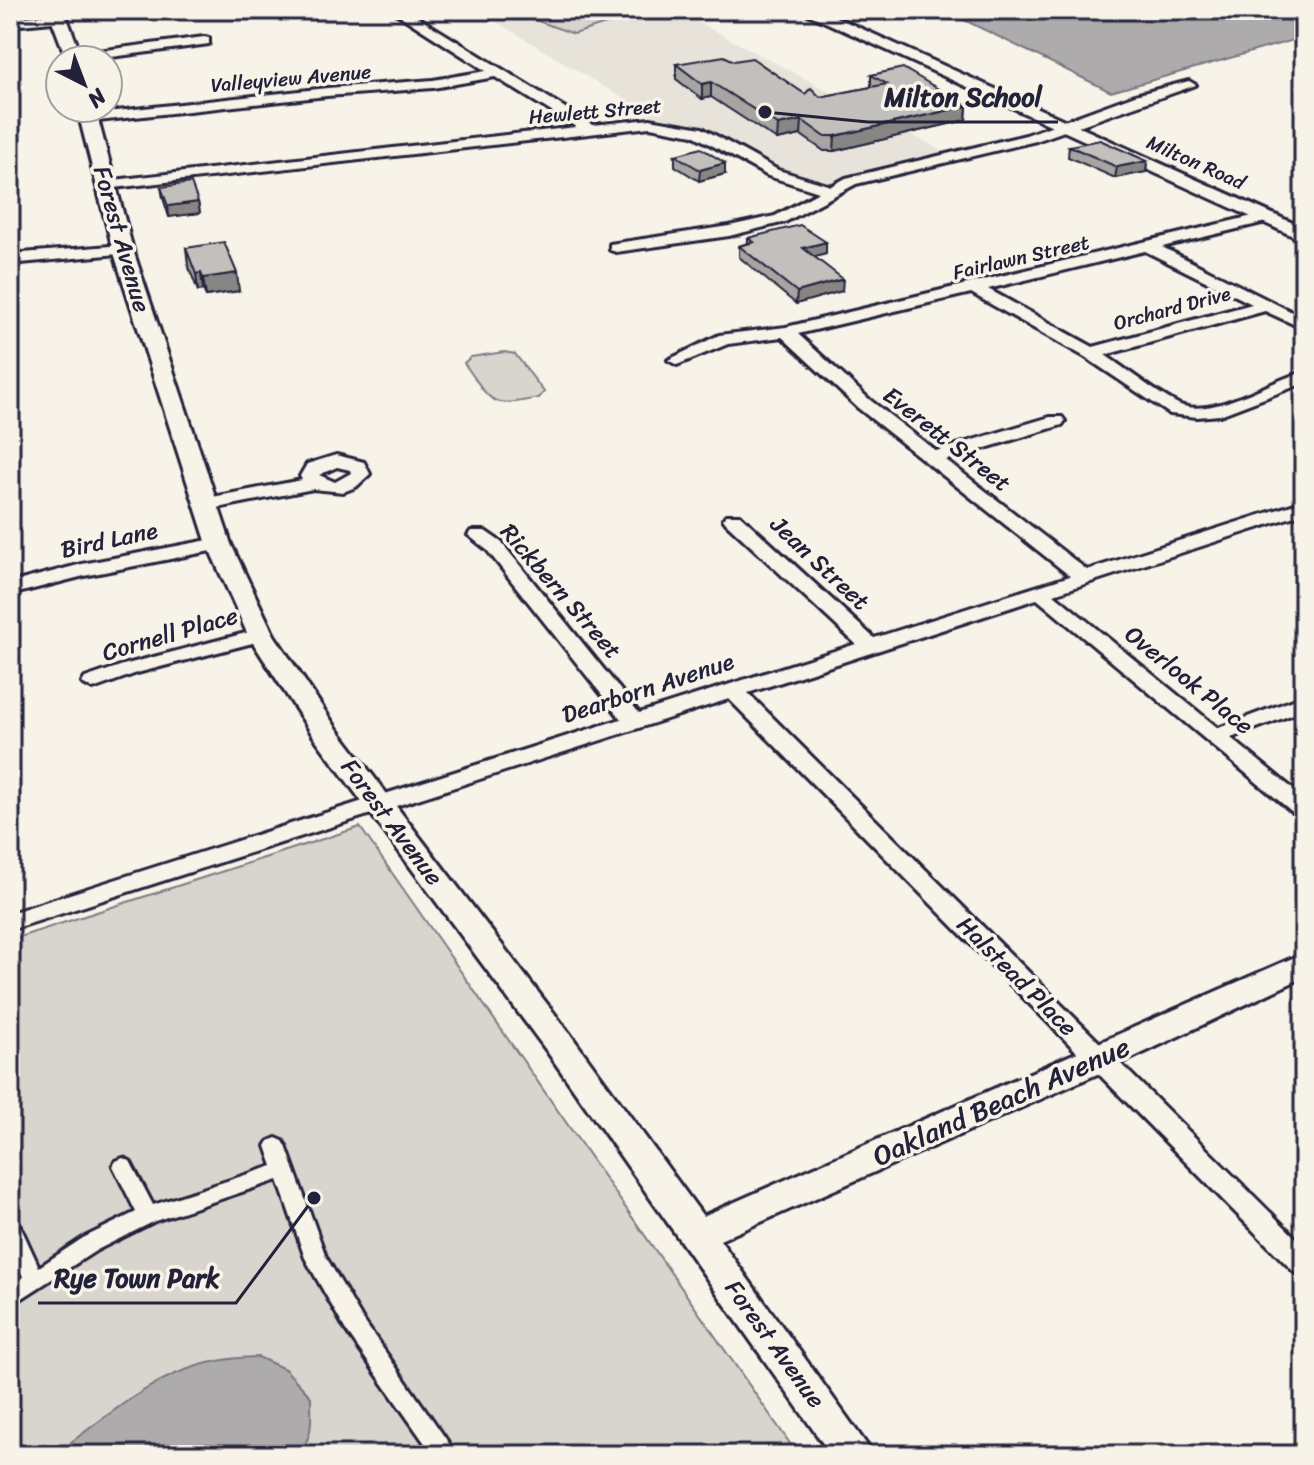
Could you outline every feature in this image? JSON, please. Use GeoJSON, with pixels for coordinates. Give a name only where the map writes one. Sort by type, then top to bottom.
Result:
{"type":"FeatureCollection","features":[{"type":"Feature","properties":{"kind":"street"},"geometry":{"type":"LineString","coordinates":[[397,10],[589,129]]}},
{"type":"Feature","properties":{"kind":"street","name":"Milton Road"},"geometry":{"type":"LineString","coordinates":[[807,10],[1304,235]]}},
{"type":"Feature","properties":{"kind":"street"},"geometry":{"type":"LineString","coordinates":[[10,22],[58,14],[69,44]]}},
{"type":"Feature","properties":{"kind":"street"},"geometry":{"type":"LineString","coordinates":[[124,52],[204,41]]}},
{"type":"Feature","properties":{"kind":"street","name":"Valleyview Avenue"},"geometry":{"type":"LineString","coordinates":[[124,110],[423,87],[497,72]]}},
{"type":"Feature","properties":{"kind":"street"},"geometry":{"type":"LineString","coordinates":[[616,247],[764,223],[799,211],[832,191],[874,174],[1067,127],[1140,98],[1189,85]]}},
{"type":"Feature","properties":{"kind":"street","name":"Hewlett Street"},"geometry":{"type":"LineString","coordinates":[[105,185],[650,123],[697,131],[773,173],[832,191]]}},
{"type":"Feature","properties":{"kind":"street","name":"Forest Avenue"},"geometry":{"type":"LineString","coordinates":[[91,124],[123,250],[219,544],[261,635],[324,731],[558,1042],[854,1455]]}},
{"type":"Feature","properties":{"kind":"street","name":"Fairlawn Street"},"geometry":{"type":"LineString","coordinates":[[677,360],[725,339],[786,332],[1265,218]]}},
{"type":"Feature","properties":{"kind":"street"},"geometry":{"type":"LineString","coordinates":[[1149,247],[1304,324]]}},
{"type":"Feature","properties":{"kind":"street"},"geometry":{"type":"LineString","coordinates":[[10,259],[123,250]]}},
{"type":"Feature","properties":{"kind":"street","name":"Orchard Drive"},"geometry":{"type":"LineString","coordinates":[[976,289],[1091,353],[1176,410],[1208,412],[1304,377]]}},
{"type":"Feature","properties":{"kind":"street","name":"Orchard Drive"},"geometry":{"type":"LineString","coordinates":[[1091,353],[1265,306]]}},
{"type":"Feature","properties":{"kind":"street","name":"Everett Street"},"geometry":{"type":"LineString","coordinates":[[786,332],[864,404],[1084,577]]}},
{"type":"Feature","properties":{"kind":"street"},"geometry":{"type":"LineString","coordinates":[[933,458],[1056,421]]}},
{"type":"Feature","properties":{"kind":"street"},"geometry":{"type":"LineString","coordinates":[[207,504],[315,483]]}},
{"type":"Feature","properties":{"kind":"street","name":"Dearborn Avenue"},"geometry":{"type":"LineString","coordinates":[[10,922],[731,688],[1304,507]]}},
{"type":"Feature","properties":{"kind":"street","name":"Jean Street"},"geometry":{"type":"LineString","coordinates":[[733,519],[870,645]]}},
{"type":"Feature","properties":{"kind":"street","name":"Rickbern Street"},"geometry":{"type":"LineString","coordinates":[[478,535],[494,546],[633,720]]}},
{"type":"Feature","properties":{"kind":"street","name":"Bird Lane"},"geometry":{"type":"LineString","coordinates":[[10,589],[82,570],[219,544]]}},
{"type":"Feature","properties":{"kind":"street","name":"Overlook Place"},"geometry":{"type":"LineString","coordinates":[[1040,592],[1304,810]]}},
{"type":"Feature","properties":{"kind":"street","name":"Cornell Place"},"geometry":{"type":"LineString","coordinates":[[93,683],[130,669],[261,635]]}},
{"type":"Feature","properties":{"kind":"street","name":"Halstead Place"},"geometry":{"type":"LineString","coordinates":[[731,688],[1304,1264]]}},
{"type":"Feature","properties":{"kind":"street"},"geometry":{"type":"LineString","coordinates":[[1217,736],[1304,702]]}},
{"type":"Feature","properties":{"kind":"street","name":"Oakland Beach Avenue"},"geometry":{"type":"LineString","coordinates":[[696,1235],[1099,1059],[1304,964]]}},
{"type":"Feature","properties":{"kind":"street"},"geometry":{"type":"LineString","coordinates":[[276,1146],[316,1258],[353,1323],[446,1455]]}},
{"type":"Feature","properties":{"kind":"street"},"geometry":{"type":"LineString","coordinates":[[123,1166],[148,1215]]}},
{"type":"Feature","properties":{"kind":"street"},"geometry":{"type":"LineString","coordinates":[[10,1297],[90,1244],[148,1215],[285,1170]]}},
{"type":"Feature","properties":{"kind":"street"},"geometry":{"type":"LineString","coordinates":[[10,1225],[35,1280]]}},
{"type":"Feature","properties":{"kind":"shaded area"},"geometry":{"type":"Polygon","coordinates":[[[477,10],[675,10],[948,154],[861,173],[827,186],[780,171],[697,126],[662,122],[477,10]]]}},
{"type":"Feature","properties":{"kind":"shaded area"},"geometry":{"type":"Polygon","coordinates":[[[491,10],[651,10],[574,34],[521,15],[491,10]]]}},
{"type":"Feature","properties":{"kind":"shaded area"},"geometry":{"type":"Polygon","coordinates":[[[944,10],[1304,10],[1304,37],[1111,92],[944,10]]]}},
{"type":"Feature","properties":{"kind":"shaded area"},"geometry":{"type":"Polygon","coordinates":[[[504,352],[515,354],[544,392],[539,398],[509,402],[493,399],[464,363],[471,357],[504,352]]]}},
{"type":"Feature","properties":{"kind":"shaded area"},"geometry":{"type":"Polygon","coordinates":[[[360,827],[798,1455],[10,1455],[10,940],[360,827]]]}},
{"type":"Feature","properties":{"kind":"shaded area"},"geometry":{"type":"Polygon","coordinates":[[[258,1357],[285,1369],[311,1397],[308,1438],[305,1445],[292,1455],[67,1455],[71,1442],[157,1383],[203,1364],[258,1357]]]}},
{"type":"Feature","properties":{"kind":"building"},"geometry":{"type":"Polygon","coordinates":[[[724,56],[734,61],[752,58],[805,94],[811,88],[820,97],[887,84],[871,75],[903,68],[967,106],[824,136],[802,120],[778,125],[711,82],[702,84],[676,64],[724,56]]]}},
{"type":"Feature","properties":{"kind":"building"},"geometry":{"type":"Polygon","coordinates":[[[1100,140],[1147,161],[1117,167],[1069,146],[1100,140]]]}},
{"type":"Feature","properties":{"kind":"building"},"geometry":{"type":"Polygon","coordinates":[[[701,148],[725,163],[700,170],[675,155],[701,148]]]}},
{"type":"Feature","properties":{"kind":"building"},"geometry":{"type":"Polygon","coordinates":[[[191,183],[198,202],[168,206],[161,187],[191,183]]]}},
{"type":"Feature","properties":{"kind":"building"},"geometry":{"type":"Polygon","coordinates":[[[800,225],[826,242],[803,248],[843,279],[797,292],[739,246],[754,242],[748,238],[800,225]]]}},
{"type":"Feature","properties":{"kind":"building"},"geometry":{"type":"Polygon","coordinates":[[[224,242],[237,273],[203,278],[201,273],[196,274],[186,248],[224,242]]]}},
{"type":"Feature","properties":{"kind":"place","name":"Milton School"},"geometry":{"type":"Point","coordinates":[765,112]}},
{"type":"Feature","properties":{"kind":"place","name":"Rye Town Park"},"geometry":{"type":"Point","coordinates":[314,1198]}}]}
